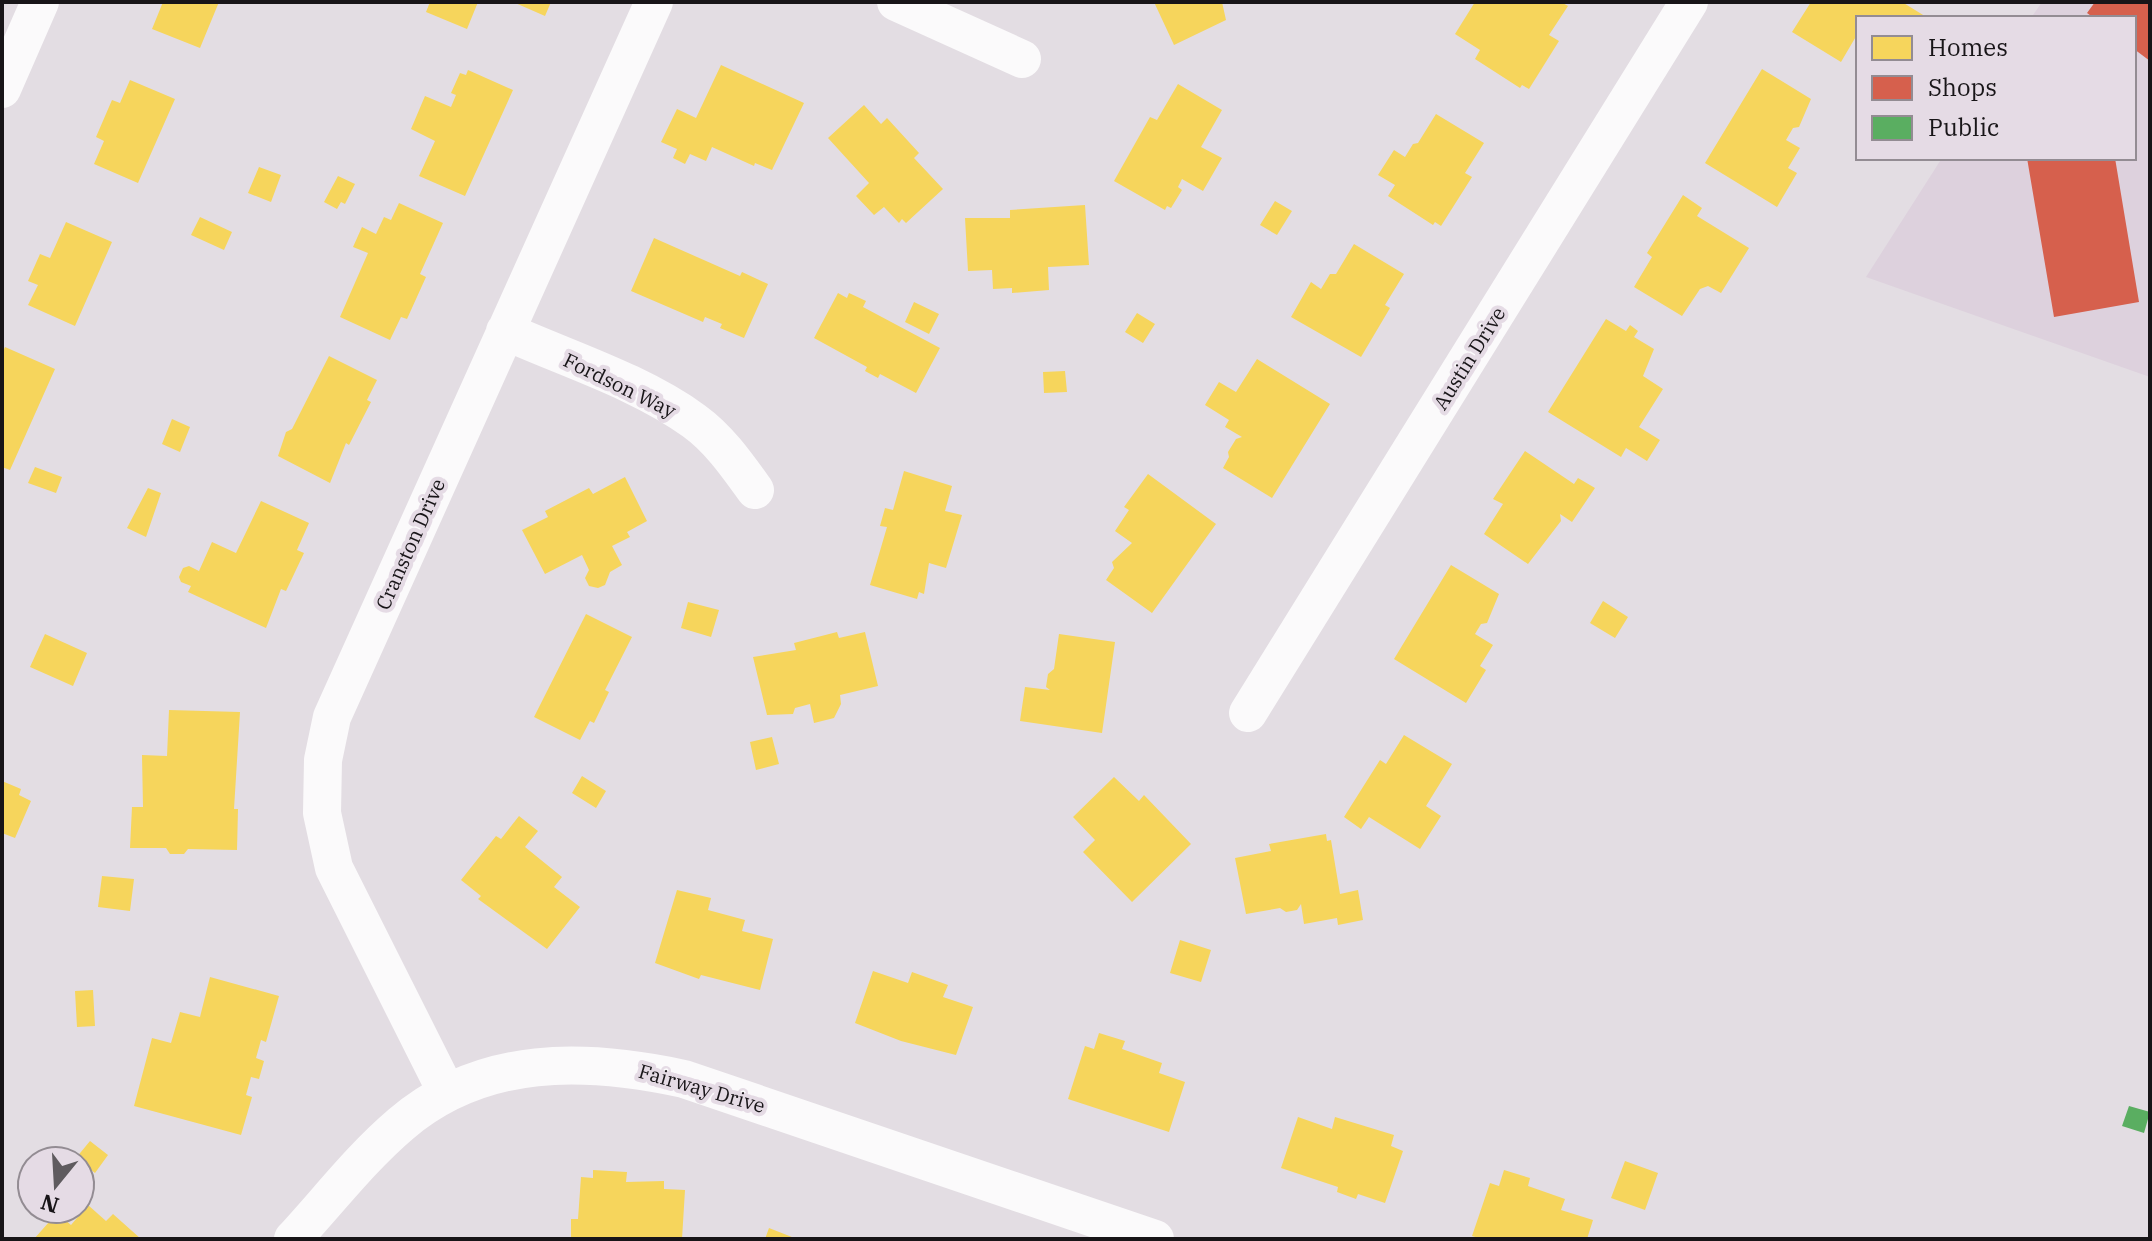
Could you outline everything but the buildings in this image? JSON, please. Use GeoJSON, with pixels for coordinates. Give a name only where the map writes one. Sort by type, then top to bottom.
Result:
{"type":"FeatureCollection","features":[{"type":"Feature","properties":{"kind":"street"},"geometry":{"type":"LineString","coordinates":[[2,89],[40,2]]}},
{"type":"Feature","properties":{"kind":"street","name":"Cranston Drive"},"geometry":{"type":"LineString","coordinates":[[447,1093],[334,868],[322,813],[323,760],[332,717],[654,2]]}},
{"type":"Feature","properties":{"kind":"street"},"geometry":{"type":"LineString","coordinates":[[896,2],[1022,59]]}},
{"type":"Feature","properties":{"kind":"street","name":"Austin Drive"},"geometry":{"type":"LineString","coordinates":[[1248,713],[1689,2]]}},
{"type":"Feature","properties":{"kind":"street","name":"Fordson Way"},"geometry":{"type":"LineString","coordinates":[[505,331],[648,395],[694,421],[731,455],[755,490]]}},
{"type":"Feature","properties":{"kind":"street","name":"Fairway Drive"},"geometry":{"type":"LineString","coordinates":[[293,1239],[371,1151],[404,1121],[447,1093],[478,1078],[534,1066],[624,1066],[684,1079],[1155,1239]]}},
{"type":"Feature","properties":{"kind":"shaded area"},"geometry":{"type":"Polygon","coordinates":[[[2042,2],[2150,2],[2150,377],[1866,277],[1941,160],[2136,160],[2136,16],[2032,16],[2042,2]]]}}]}
